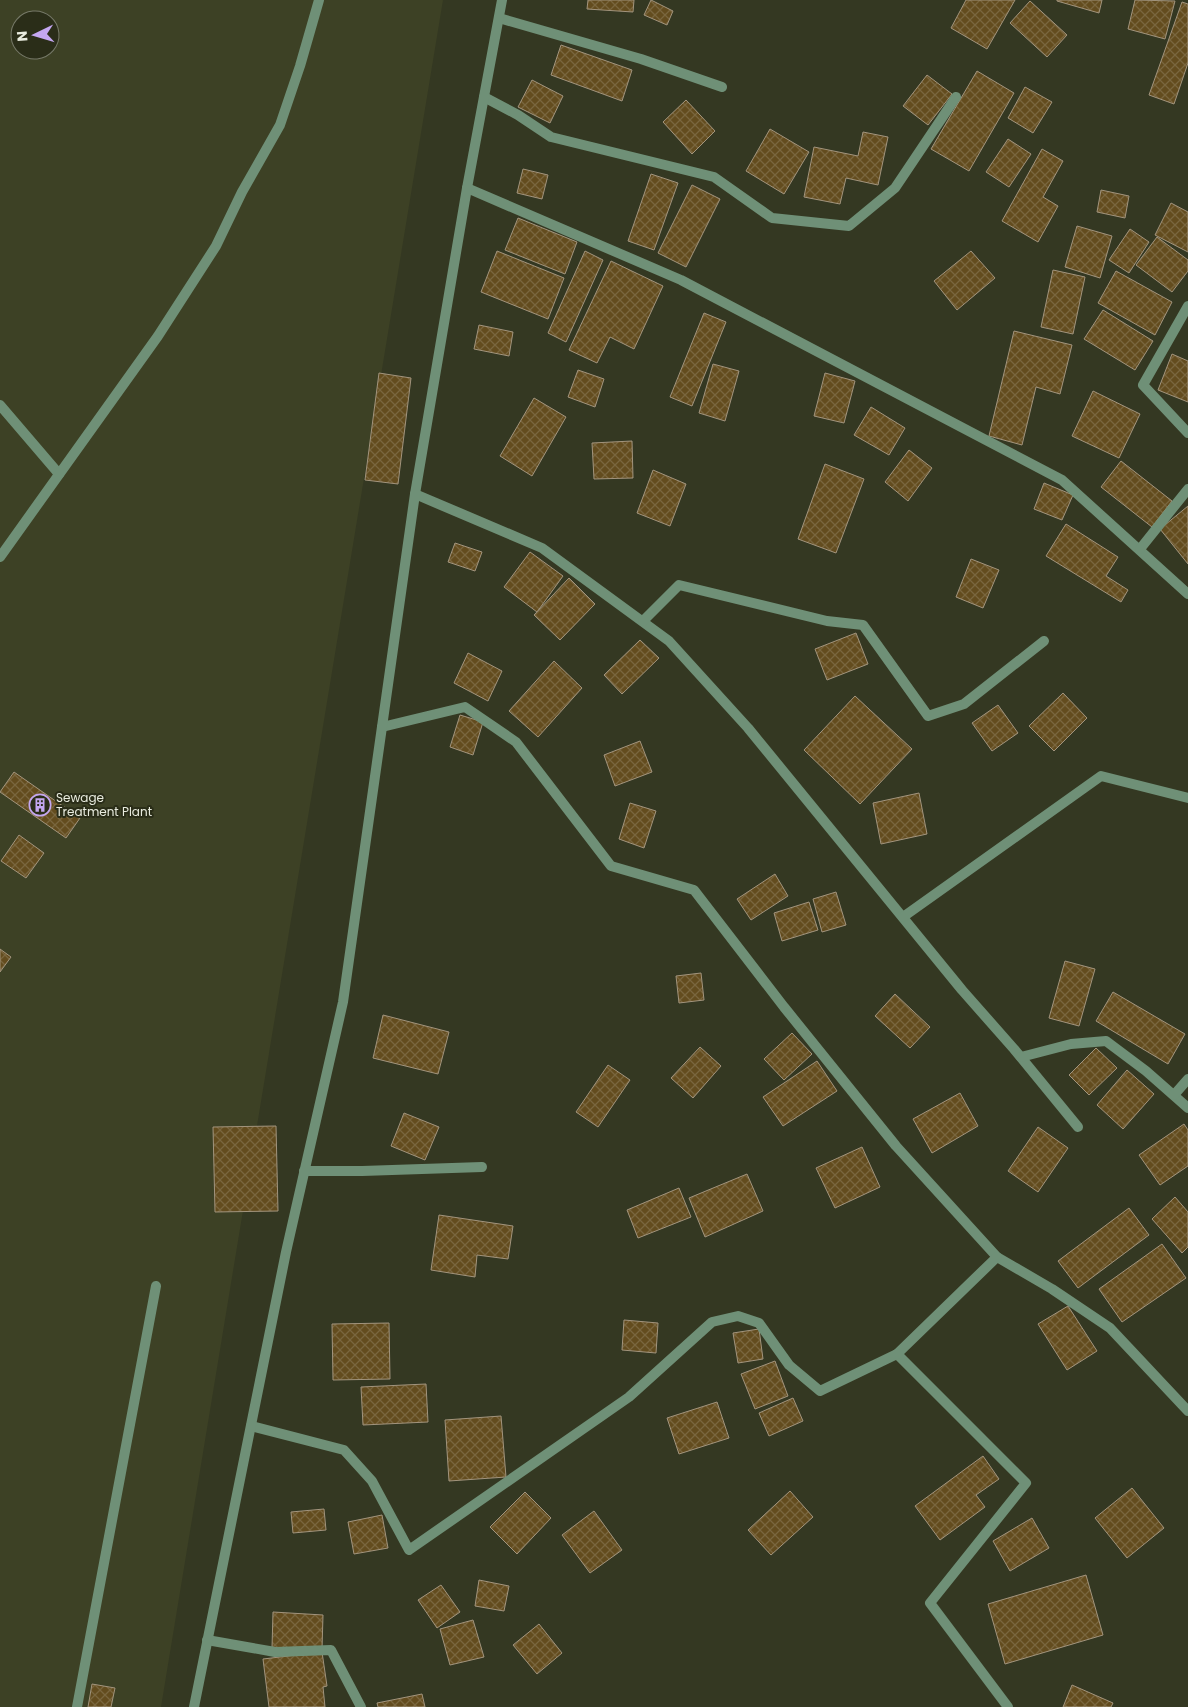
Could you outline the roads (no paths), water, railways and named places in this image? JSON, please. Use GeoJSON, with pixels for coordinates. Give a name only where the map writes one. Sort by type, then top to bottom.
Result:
{"type":"FeatureCollection","features":[{"type":"Feature","properties":{"kind":"street"},"geometry":{"type":"LineString","coordinates":[[0,557],[158,336],[216,246],[242,192],[280,125],[300,66],[318,0]]}},
{"type":"Feature","properties":{"kind":"street"},"geometry":{"type":"LineString","coordinates":[[194,1707],[286,1252],[343,1002],[415,494],[467,188],[502,0]]}},
{"type":"Feature","properties":{"kind":"street"},"geometry":{"type":"LineString","coordinates":[[499,18],[641,59],[722,87]]}},
{"type":"Feature","properties":{"kind":"street"},"geometry":{"type":"LineString","coordinates":[[484,97],[518,115],[551,137],[714,177],[772,218],[849,226],[895,188],[956,97]]}},
{"type":"Feature","properties":{"kind":"street"},"geometry":{"type":"LineString","coordinates":[[467,188],[680,280],[1062,480],[1188,594]]}},
{"type":"Feature","properties":{"kind":"street"},"geometry":{"type":"LineString","coordinates":[[1188,306],[1143,385],[1188,433]]}},
{"type":"Feature","properties":{"kind":"street"},"geometry":{"type":"LineString","coordinates":[[0,405],[59,474]]}},
{"type":"Feature","properties":{"kind":"street"},"geometry":{"type":"LineString","coordinates":[[1140,549],[1188,489]]}},
{"type":"Feature","properties":{"kind":"street"},"geometry":{"type":"LineString","coordinates":[[415,494],[542,548],[669,641],[748,728],[962,990],[1021,1057],[1078,1127]]}},
{"type":"Feature","properties":{"kind":"street"},"geometry":{"type":"LineString","coordinates":[[643,621],[679,585],[827,621],[863,626],[928,716],[964,704],[1044,641]]}},
{"type":"Feature","properties":{"kind":"street"},"geometry":{"type":"LineString","coordinates":[[382,727],[465,707],[516,742],[611,866],[694,890],[896,1146],[997,1256],[1052,1289],[1110,1328],[1188,1412]]}},
{"type":"Feature","properties":{"kind":"street"},"geometry":{"type":"LineString","coordinates":[[903,918],[1101,776],[1188,798]]}},
{"type":"Feature","properties":{"kind":"street"},"geometry":{"type":"LineString","coordinates":[[1021,1057],[1070,1044],[1106,1041],[1146,1071],[1188,1108]]}},
{"type":"Feature","properties":{"kind":"street"},"geometry":{"type":"LineString","coordinates":[[1174,1095],[1188,1079]]}},
{"type":"Feature","properties":{"kind":"street"},"geometry":{"type":"LineString","coordinates":[[304,1171],[482,1167]]}},
{"type":"Feature","properties":{"kind":"street"},"geometry":{"type":"LineString","coordinates":[[251,1426],[344,1450],[372,1481],[409,1550],[629,1397],[712,1322],[738,1316],[759,1323],[789,1365],[820,1391],[897,1354],[997,1256]]}},
{"type":"Feature","properties":{"kind":"street"},"geometry":{"type":"LineString","coordinates":[[77,1707],[156,1286]]}},
{"type":"Feature","properties":{"kind":"street"},"geometry":{"type":"LineString","coordinates":[[897,1354],[1026,1483],[930,1603],[1008,1707]]}},
{"type":"Feature","properties":{"kind":"street"},"geometry":{"type":"LineString","coordinates":[[207,1640],[275,1652],[331,1650],[361,1707]]}},
{"type":"Feature","properties":{"kind":"place","name":"Sewage Treatment Plant"},"geometry":{"type":"Point","coordinates":[40,805]}}]}
